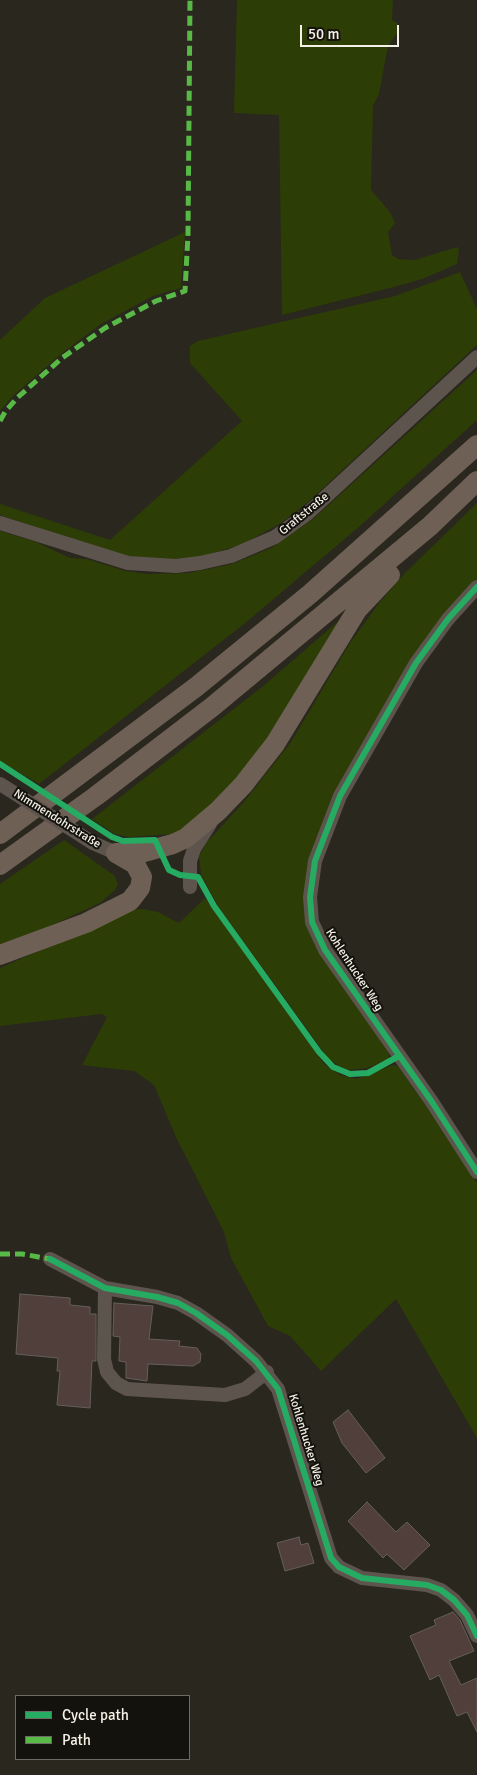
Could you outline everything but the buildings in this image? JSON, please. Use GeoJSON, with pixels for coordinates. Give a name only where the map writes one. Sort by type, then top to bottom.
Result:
{"type":"FeatureCollection","features":[{"type":"Feature","properties":{"kind":"highway"},"geometry":{"type":"LineString","coordinates":[[0,834],[196,687],[401,515],[477,445]]}},
{"type":"Feature","properties":{"kind":"highway"},"geometry":{"type":"LineString","coordinates":[[116,854],[144,852],[173,844],[186,838],[218,811],[243,785],[275,744],[357,610],[378,586],[401,565],[474,483]]}},
{"type":"Feature","properties":{"kind":"highway"},"geometry":{"type":"LineString","coordinates":[[0,865],[96,796],[212,707],[430,526],[474,483]]}},
{"type":"Feature","properties":{"kind":"highway"},"geometry":{"type":"LineString","coordinates":[[0,955],[86,923],[130,901],[140,888],[142,877],[135,864],[116,854]]}},
{"type":"Feature","properties":{"kind":"street","name":"Graftstraße"},"geometry":{"type":"LineString","coordinates":[[0,523],[128,563],[176,566],[231,556],[275,537],[307,514],[477,357]]}},
{"type":"Feature","properties":{"kind":"street","name":"Kohlenhucker Weg"},"geometry":{"type":"LineString","coordinates":[[477,587],[448,619],[416,663],[340,796],[315,861],[310,897],[312,922],[325,950],[432,1102],[477,1172]]}},
{"type":"Feature","properties":{"kind":"street","name":"Nimmendohrstraße"},"geometry":{"type":"LineString","coordinates":[[0,784],[93,843],[116,854]]}},
{"type":"Feature","properties":{"kind":"street"},"geometry":{"type":"LineString","coordinates":[[190,887],[190,861],[194,849],[218,811]]}},
{"type":"Feature","properties":{"kind":"street","name":"Kohlenhucker Weg"},"geometry":{"type":"LineString","coordinates":[[50,1259],[104,1288],[157,1297],[178,1303],[227,1335],[267,1372],[278,1389],[331,1558],[339,1567],[362,1578],[427,1584],[441,1590],[454,1600],[467,1615],[477,1636]]}},
{"type":"Feature","properties":{"kind":"street"},"geometry":{"type":"LineString","coordinates":[[104,1288],[104,1359],[108,1372],[116,1383],[127,1389],[225,1395],[245,1389],[267,1372]]}},
{"type":"Feature","properties":{"kind":"green space"},"geometry":{"type":"Polygon","coordinates":[[[237,0],[393,0],[392,20],[397,23],[398,32],[388,46],[379,94],[373,106],[371,190],[390,212],[395,223],[388,232],[392,255],[398,259],[415,260],[457,247],[459,249],[457,264],[422,279],[282,315],[279,115],[234,113],[237,0]]]}},
{"type":"Feature","properties":{"kind":"green space"},"geometry":{"type":"Polygon","coordinates":[[[185,232],[181,288],[153,296],[101,324],[60,355],[14,395],[0,411],[0,340],[45,298],[185,232]]]}},
{"type":"Feature","properties":{"kind":"green space"},"geometry":{"type":"Polygon","coordinates":[[[460,272],[477,309],[477,345],[307,503],[281,523],[243,544],[201,557],[173,559],[134,557],[112,553],[0,515],[0,504],[110,540],[242,421],[190,363],[190,346],[198,341],[395,296],[460,272]]]}},
{"type":"Feature","properties":{"kind":"green space"},"geometry":{"type":"Polygon","coordinates":[[[477,370],[477,420],[360,526],[244,624],[39,784],[0,761],[0,531],[36,542],[70,558],[86,559],[126,571],[147,574],[189,573],[232,564],[271,548],[312,520],[477,370]]]}},
{"type":"Feature","properties":{"kind":"green space"},"geometry":{"type":"Polygon","coordinates":[[[477,503],[477,579],[450,609],[335,792],[311,857],[304,906],[390,1054],[388,1059],[367,1068],[349,1070],[328,1058],[218,906],[201,874],[199,856],[207,842],[243,803],[291,742],[350,643],[379,603],[405,573],[477,503]]]}},
{"type":"Feature","properties":{"kind":"green space"},"geometry":{"type":"Polygon","coordinates":[[[349,612],[285,717],[227,792],[181,830],[171,834],[129,837],[115,834],[92,819],[262,687],[349,612]]]}},
{"type":"Feature","properties":{"kind":"green space"},"geometry":{"type":"Polygon","coordinates":[[[64,840],[115,876],[118,885],[100,903],[0,949],[0,884],[64,840]]]}},
{"type":"Feature","properties":{"kind":"green space"},"geometry":{"type":"Polygon","coordinates":[[[205,898],[324,1064],[340,1075],[357,1079],[393,1065],[398,1066],[454,1145],[477,1183],[477,1438],[396,1299],[321,1371],[290,1336],[268,1326],[231,1258],[224,1232],[176,1137],[154,1085],[134,1071],[82,1065],[107,1017],[102,1014],[0,1026],[0,968],[132,910],[143,909],[158,912],[179,923],[205,898]]]}},
{"type":"Feature","properties":{"kind":"marked path"},"geometry":{"type":"LineString","coordinates":[[0,421],[17,398],[62,358],[105,328],[156,301],[185,291],[188,234],[190,0]]}},
{"type":"Feature","properties":{"kind":"marked path"},"geometry":{"type":"LineString","coordinates":[[0,1254],[22,1254],[50,1259]]}},
{"type":"Feature","properties":{"kind":"cycle path"},"geometry":{"type":"LineString","coordinates":[[477,587],[448,619],[416,663],[340,796],[315,861],[310,897],[312,922],[325,950],[432,1102],[477,1172]]}},
{"type":"Feature","properties":{"kind":"cycle path"},"geometry":{"type":"LineString","coordinates":[[0,764],[112,837],[123,841],[155,840],[169,870],[180,875],[198,877],[214,906],[319,1052],[333,1067],[350,1074],[368,1073],[399,1056]]}},
{"type":"Feature","properties":{"kind":"cycle path"},"geometry":{"type":"LineString","coordinates":[[50,1259],[105,1288],[157,1297],[178,1303],[227,1335],[256,1361],[278,1389],[331,1558],[339,1567],[362,1578],[427,1585],[441,1590],[454,1600],[467,1615],[477,1636]]}}]}
